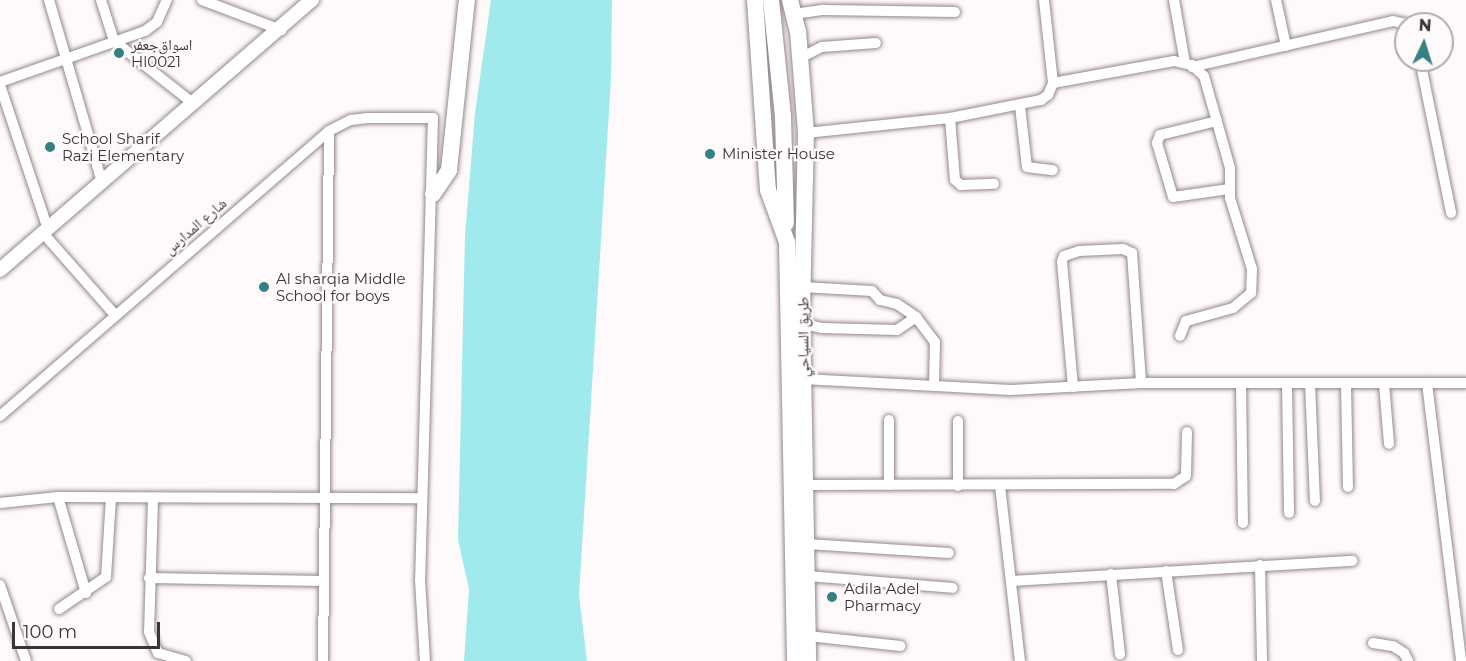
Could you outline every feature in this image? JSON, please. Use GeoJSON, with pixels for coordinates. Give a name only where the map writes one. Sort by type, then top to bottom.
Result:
{"type":"FeatureCollection","features":[{"type":"Feature","properties":{"kind":"main road"},"geometry":{"type":"LineString","coordinates":[[433,194],[449,170],[467,0]]}},
{"type":"Feature","properties":{"kind":"main road","name":"طريق السياحي"},"geometry":{"type":"LineString","coordinates":[[755,0],[763,84],[768,190],[783,222],[787,242],[795,661]]}},
{"type":"Feature","properties":{"kind":"main road"},"geometry":{"type":"LineString","coordinates":[[771,0],[783,117],[787,242]]}},
{"type":"Feature","properties":{"kind":"main road","name":"طريق السياحي"},"geometry":{"type":"LineString","coordinates":[[796,7],[806,133],[802,324],[808,576],[807,661]]}},
{"type":"Feature","properties":{"kind":"street"},"geometry":{"type":"LineString","coordinates":[[49,0],[102,182]]}},
{"type":"Feature","properties":{"kind":"street"},"geometry":{"type":"LineString","coordinates":[[100,0],[114,41],[194,104]]}},
{"type":"Feature","properties":{"kind":"street"},"geometry":{"type":"LineString","coordinates":[[116,315],[46,231],[0,84],[152,27],[167,0]]}},
{"type":"Feature","properties":{"kind":"street"},"geometry":{"type":"LineString","coordinates":[[202,0],[281,30]]}},
{"type":"Feature","properties":{"kind":"street"},"geometry":{"type":"LineString","coordinates":[[0,270],[281,30],[312,0]]}},
{"type":"Feature","properties":{"kind":"street"},"geometry":{"type":"LineString","coordinates":[[806,133],[950,118],[1020,106],[1041,100],[1053,83],[1044,0]]}},
{"type":"Feature","properties":{"kind":"street"},"geometry":{"type":"LineString","coordinates":[[1174,0],[1189,65],[1204,76],[1230,168],[1229,189],[1252,269],[1251,293],[1233,308],[1186,321],[1180,336]]}},
{"type":"Feature","properties":{"kind":"street"},"geometry":{"type":"LineString","coordinates":[[1276,0],[1286,46]]}},
{"type":"Feature","properties":{"kind":"street"},"geometry":{"type":"LineString","coordinates":[[796,7],[955,12]]}},
{"type":"Feature","properties":{"kind":"street"},"geometry":{"type":"LineString","coordinates":[[1053,83],[1164,63],[1189,65],[1394,21]]}},
{"type":"Feature","properties":{"kind":"street"},"geometry":{"type":"LineString","coordinates":[[800,58],[822,47],[876,43]]}},
{"type":"Feature","properties":{"kind":"street"},"geometry":{"type":"LineString","coordinates":[[1422,72],[1451,213]]}},
{"type":"Feature","properties":{"kind":"street"},"geometry":{"type":"LineString","coordinates":[[1020,106],[1027,167],[1053,170]]}},
{"type":"Feature","properties":{"kind":"street","name":"شارع المدارس"},"geometry":{"type":"LineString","coordinates":[[0,416],[329,131],[351,120],[433,118],[433,194]]}},
{"type":"Feature","properties":{"kind":"street"},"geometry":{"type":"LineString","coordinates":[[950,118],[955,180],[962,185],[994,184]]}},
{"type":"Feature","properties":{"kind":"street"},"geometry":{"type":"LineString","coordinates":[[1217,121],[1163,134],[1157,137],[1157,143],[1173,197],[1229,189]]}},
{"type":"Feature","properties":{"kind":"street"},"geometry":{"type":"LineString","coordinates":[[323,661],[323,496],[329,131]]}},
{"type":"Feature","properties":{"kind":"street"},"geometry":{"type":"LineString","coordinates":[[425,661],[420,580],[433,194]]}},
{"type":"Feature","properties":{"kind":"street"},"geometry":{"type":"LineString","coordinates":[[1073,387],[1062,261],[1070,253],[1101,250],[1127,249],[1132,253],[1141,383]]}},
{"type":"Feature","properties":{"kind":"street"},"geometry":{"type":"LineString","coordinates":[[802,287],[872,291],[880,300],[902,307],[916,317],[935,342],[933,385]]}},
{"type":"Feature","properties":{"kind":"street"},"geometry":{"type":"LineString","coordinates":[[802,324],[822,328],[897,330],[916,317]]}},
{"type":"Feature","properties":{"kind":"street"},"geometry":{"type":"LineString","coordinates":[[803,380],[1011,390],[1141,383],[1466,383]]}},
{"type":"Feature","properties":{"kind":"street"},"geometry":{"type":"LineString","coordinates":[[1287,383],[1289,513]]}},
{"type":"Feature","properties":{"kind":"street"},"geometry":{"type":"LineString","coordinates":[[1310,383],[1315,501]]}},
{"type":"Feature","properties":{"kind":"street"},"geometry":{"type":"LineString","coordinates":[[1427,383],[1461,661]]}},
{"type":"Feature","properties":{"kind":"street"},"geometry":{"type":"LineString","coordinates":[[1241,384],[1243,523]]}},
{"type":"Feature","properties":{"kind":"street"},"geometry":{"type":"LineString","coordinates":[[1346,384],[1348,487]]}},
{"type":"Feature","properties":{"kind":"street"},"geometry":{"type":"LineString","coordinates":[[1384,384],[1389,444]]}},
{"type":"Feature","properties":{"kind":"street"},"geometry":{"type":"LineString","coordinates":[[889,420],[889,485]]}},
{"type":"Feature","properties":{"kind":"street"},"geometry":{"type":"LineString","coordinates":[[958,421],[958,486]]}},
{"type":"Feature","properties":{"kind":"street"},"geometry":{"type":"LineString","coordinates":[[805,485],[1000,486],[1180,483],[1186,470],[1187,432]]}},
{"type":"Feature","properties":{"kind":"street"},"geometry":{"type":"LineString","coordinates":[[1000,486],[1020,661]]}},
{"type":"Feature","properties":{"kind":"street"},"geometry":{"type":"LineString","coordinates":[[0,503],[58,497],[422,498]]}},
{"type":"Feature","properties":{"kind":"street"},"geometry":{"type":"LineString","coordinates":[[58,497],[86,593]]}},
{"type":"Feature","properties":{"kind":"street"},"geometry":{"type":"LineString","coordinates":[[59,609],[86,593],[109,572],[111,498]]}},
{"type":"Feature","properties":{"kind":"street"},"geometry":{"type":"LineString","coordinates":[[153,499],[149,578],[152,644],[168,658],[186,661]]}},
{"type":"Feature","properties":{"kind":"street"},"geometry":{"type":"LineString","coordinates":[[807,544],[949,553]]}},
{"type":"Feature","properties":{"kind":"street"},"geometry":{"type":"LineString","coordinates":[[1012,581],[1166,570],[1352,561]]}},
{"type":"Feature","properties":{"kind":"street"},"geometry":{"type":"LineString","coordinates":[[1260,565],[1262,661]]}},
{"type":"Feature","properties":{"kind":"street"},"geometry":{"type":"LineString","coordinates":[[1166,570],[1178,650]]}},
{"type":"Feature","properties":{"kind":"street"},"geometry":{"type":"LineString","coordinates":[[1111,574],[1120,654]]}},
{"type":"Feature","properties":{"kind":"street"},"geometry":{"type":"LineString","coordinates":[[808,576],[953,588]]}},
{"type":"Feature","properties":{"kind":"street"},"geometry":{"type":"LineString","coordinates":[[149,578],[323,581]]}},
{"type":"Feature","properties":{"kind":"street"},"geometry":{"type":"LineString","coordinates":[[0,585],[26,661]]}},
{"type":"Feature","properties":{"kind":"street"},"geometry":{"type":"LineString","coordinates":[[808,636],[900,646]]}},
{"type":"Feature","properties":{"kind":"street"},"geometry":{"type":"LineString","coordinates":[[1373,643],[1392,646],[1408,661]]}},
{"type":"Feature","properties":{"kind":"water"},"geometry":{"type":"Polygon","coordinates":[[[491,0],[612,0],[611,79],[579,595],[587,661],[464,661],[469,589],[458,540],[465,236],[475,113],[491,0]]]}},
{"type":"Feature","properties":{"kind":"place","name":"اسواق‌جعفر Hl0021"},"geometry":{"type":"Point","coordinates":[119,53]}},
{"type":"Feature","properties":{"kind":"place","name":"School Sharif Razi Elementary"},"geometry":{"type":"Point","coordinates":[50,147]}},
{"type":"Feature","properties":{"kind":"place","name":"Minister House"},"geometry":{"type":"Point","coordinates":[710,154]}},
{"type":"Feature","properties":{"kind":"place","name":"Al sharqia Middle School for boys"},"geometry":{"type":"Point","coordinates":[264,287]}},
{"type":"Feature","properties":{"kind":"place","name":"Adila Adel Pharmacy"},"geometry":{"type":"Point","coordinates":[832,597]}}]}
